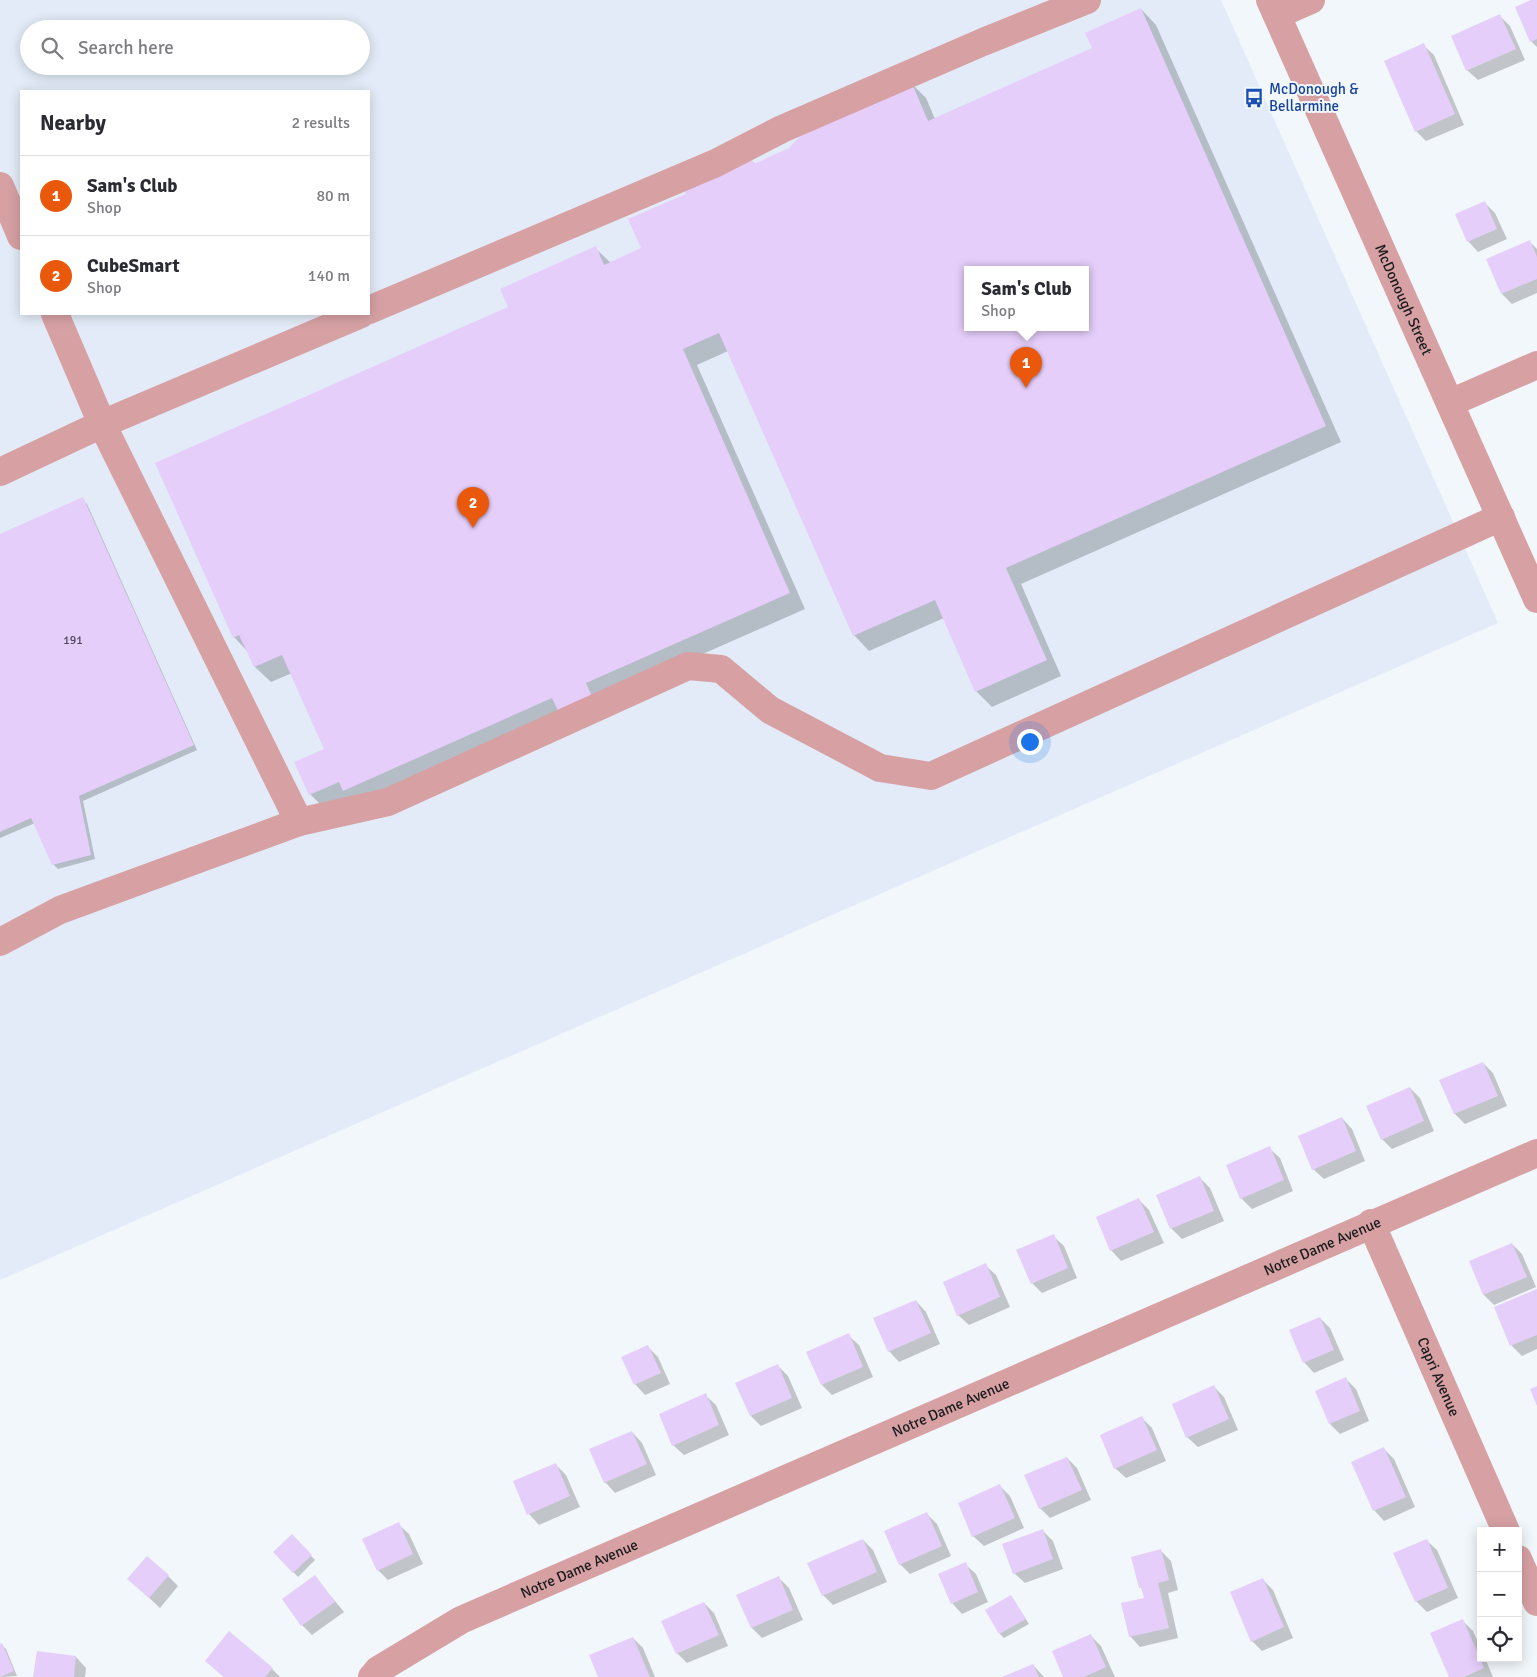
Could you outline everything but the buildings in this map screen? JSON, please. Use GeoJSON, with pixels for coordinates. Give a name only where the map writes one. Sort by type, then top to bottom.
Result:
{"type":"FeatureCollection","features":[{"type":"Feature","properties":{"kind":"street"},"geometry":{"type":"LineString","coordinates":[[370,310],[716,163],[782,129],[983,42],[1087,0]]}},
{"type":"Feature","properties":{"kind":"street"},"geometry":{"type":"LineString","coordinates":[[1273,8],[1311,0]]}},
{"type":"Feature","properties":{"kind":"street","name":"McDonough Street"},"geometry":{"type":"LineString","coordinates":[[1273,8],[1537,599]]}},
{"type":"Feature","properties":{"kind":"street"},"geometry":{"type":"LineString","coordinates":[[0,186],[20,234]]}},
{"type":"Feature","properties":{"kind":"street"},"geometry":{"type":"LineString","coordinates":[[55,315],[102,424],[299,822]]}},
{"type":"Feature","properties":{"kind":"street"},"geometry":{"type":"LineString","coordinates":[[0,472],[102,424],[359,315]]}},
{"type":"Feature","properties":{"kind":"street"},"geometry":{"type":"LineString","coordinates":[[1450,402],[1537,365]]}},
{"type":"Feature","properties":{"kind":"street"},"geometry":{"type":"LineString","coordinates":[[0,942],[60,910],[299,822],[388,802],[688,666],[721,669],[770,710],[880,768],[931,776],[1501,517]]}},
{"type":"Feature","properties":{"kind":"street","name":"Notre Dame Avenue"},"geometry":{"type":"LineString","coordinates":[[372,1677],[378,1670],[461,1620],[1371,1223],[1537,1153]]}},
{"type":"Feature","properties":{"kind":"street","name":"Capri Avenue"},"geometry":{"type":"LineString","coordinates":[[1371,1223],[1504,1527]]}},
{"type":"Feature","properties":{"kind":"street"},"geometry":{"type":"LineString","coordinates":[[1522,1568],[1537,1602]]}},
{"type":"Feature","properties":{"kind":"shaded area"},"geometry":{"type":"Polygon","coordinates":[[[0,0],[1221,0],[1498,623],[0,1280],[0,0]]]}},
{"type":"Feature","properties":{"kind":"place","name":"McDonough & Bellarmine"},"geometry":{"type":"Point","coordinates":[1254,98]}},
{"type":"Feature","properties":{"kind":"place","name":"Sam's Club"},"geometry":{"type":"Point","coordinates":[1026,388]}},
{"type":"Feature","properties":{"kind":"place","name":"CubeSmart"},"geometry":{"type":"Point","coordinates":[473,528]}}]}
